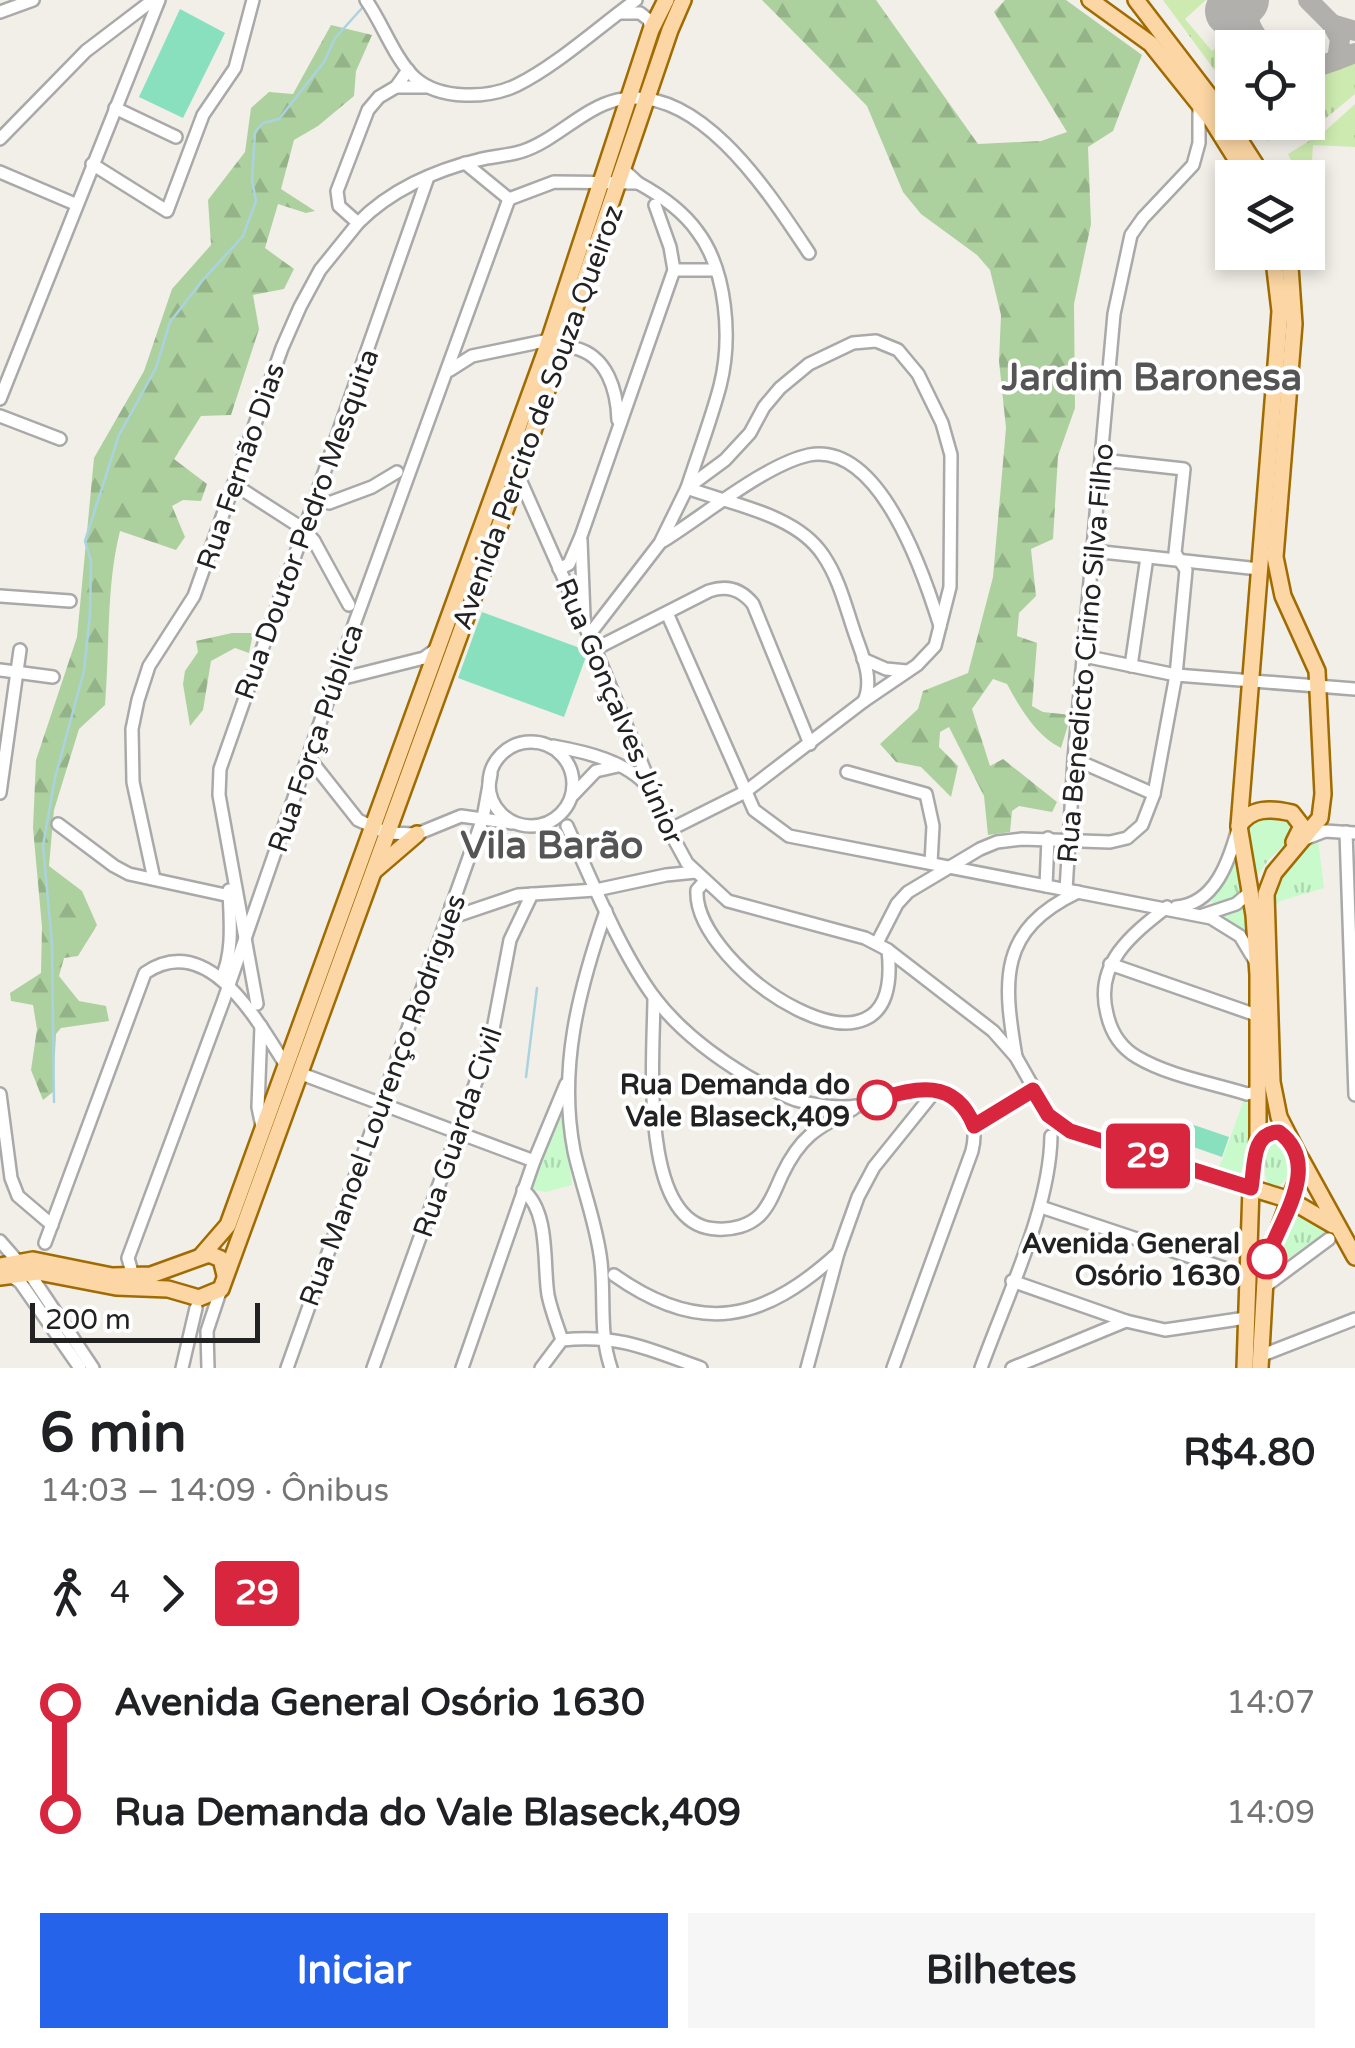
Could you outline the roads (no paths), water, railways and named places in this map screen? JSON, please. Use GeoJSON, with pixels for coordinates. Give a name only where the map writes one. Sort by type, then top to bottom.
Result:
{"type":"FeatureCollection","features":[{"type":"Feature","properties":{"kind":"main road","name":"Avenida Percito de Souza Queiroz"},"geometry":{"type":"LineString","coordinates":[[223,1283],[292,1069],[297,1034],[380,830],[537,420],[601,182],[651,30],[666,0]]}},
{"type":"Feature","properties":{"kind":"main road","name":"Avenida Percito de Souza Queiroz"},"geometry":{"type":"LineString","coordinates":[[196,1258],[228,1226],[262,1131],[292,1069],[371,874],[380,830],[435,650],[487,514],[560,345],[683,0]]}},
{"type":"Feature","properties":{"kind":"main road"},"geometry":{"type":"LineString","coordinates":[[1090,0],[1151,44],[1199,104],[1204,121],[1234,160]]}},
{"type":"Feature","properties":{"kind":"main road"},"geometry":{"type":"LineString","coordinates":[[1136,0],[1221,111],[1252,160]]}},
{"type":"Feature","properties":{"kind":"main road"},"geometry":{"type":"LineString","coordinates":[[1249,1365],[1246,1318],[1251,1188],[1258,1147],[1259,1016],[1258,975],[1239,826],[1280,310],[1276,270]]}},
{"type":"Feature","properties":{"kind":"main road"},"geometry":{"type":"LineString","coordinates":[[1274,872],[1303,840],[1322,810],[1319,686],[1312,654],[1283,596],[1275,557],[1294,324],[1290,270]]}},
{"type":"Feature","properties":{"kind":"main road"},"geometry":{"type":"LineString","coordinates":[[487,514],[508,502]]}},
{"type":"Feature","properties":{"kind":"main road"},"geometry":{"type":"LineString","coordinates":[[1239,826],[1255,810],[1292,813],[1300,820],[1302,831],[1249,892]]}},
{"type":"Feature","properties":{"kind":"main road"},"geometry":{"type":"LineString","coordinates":[[371,874],[417,834]]}},
{"type":"Feature","properties":{"kind":"main road"},"geometry":{"type":"LineString","coordinates":[[1303,840],[1284,854],[1266,894],[1271,1064],[1276,1103],[1289,1140],[1333,1233],[1355,1257]]}},
{"type":"Feature","properties":{"kind":"main road"},"geometry":{"type":"LineString","coordinates":[[1258,1147],[1262,1136],[1273,1131],[1289,1140]]}},
{"type":"Feature","properties":{"kind":"main road"},"geometry":{"type":"LineString","coordinates":[[1249,1365],[1266,1262],[1298,1182],[1298,1156]]}},
{"type":"Feature","properties":{"kind":"main road","name":"Rua Gonçalves Júnior"},"geometry":{"type":"LineString","coordinates":[[1251,1188],[1290,1200],[1333,1233]]}},
{"type":"Feature","properties":{"kind":"main road"},"geometry":{"type":"LineString","coordinates":[[214,1254],[221,1259],[223,1283],[205,1298],[192,1301],[168,1288],[116,1286],[11,1271],[44,1261],[112,1276],[132,1276],[164,1273],[214,1254]]}},
{"type":"Feature","properties":{"kind":"main road"},"geometry":{"type":"LineString","coordinates":[[192,1301],[184,1277],[196,1258]]}},
{"type":"Feature","properties":{"kind":"street"},"geometry":{"type":"LineString","coordinates":[[0,12],[33,0]]}},
{"type":"Feature","properties":{"kind":"street"},"geometry":{"type":"LineString","coordinates":[[0,139],[86,51],[156,0]]}},
{"type":"Feature","properties":{"kind":"street"},"geometry":{"type":"LineString","coordinates":[[0,398],[156,0]]}},
{"type":"Feature","properties":{"kind":"street"},"geometry":{"type":"LineString","coordinates":[[92,164],[167,211],[203,115],[219,86],[235,68],[253,0]]}},
{"type":"Feature","properties":{"kind":"street"},"geometry":{"type":"LineString","coordinates":[[396,87],[470,94],[496,92],[519,84],[636,0]]}},
{"type":"Feature","properties":{"kind":"street"},"geometry":{"type":"LineString","coordinates":[[369,4],[408,70],[430,88]]}},
{"type":"Feature","properties":{"kind":"street"},"geometry":{"type":"LineString","coordinates":[[616,14],[640,13],[650,22],[651,30]]}},
{"type":"Feature","properties":{"kind":"street"},"geometry":{"type":"LineString","coordinates":[[132,16],[145,20],[147,30]]}},
{"type":"Feature","properties":{"kind":"street"},"geometry":{"type":"LineString","coordinates":[[358,223],[337,201],[337,191],[368,110],[379,97],[396,87],[408,70]]}},
{"type":"Feature","properties":{"kind":"street"},"geometry":{"type":"LineString","coordinates":[[346,212],[372,209],[428,177],[464,163],[525,150],[605,105],[651,96],[695,121],[743,159],[809,253]]}},
{"type":"Feature","properties":{"kind":"street"},"geometry":{"type":"LineString","coordinates":[[115,108],[176,137]]}},
{"type":"Feature","properties":{"kind":"street","name":"Rua Benedicto Cirino Silva Filho"},"geometry":{"type":"LineString","coordinates":[[1062,889],[1114,314],[1124,256],[1131,235],[1143,218],[1193,165],[1204,121]]}},
{"type":"Feature","properties":{"kind":"street"},"geometry":{"type":"LineString","coordinates":[[464,163],[509,199],[554,182],[601,182],[622,176],[700,233],[716,270],[725,330],[721,383],[686,488],[660,543],[587,631]]}},
{"type":"Feature","properties":{"kind":"street"},"geometry":{"type":"LineString","coordinates":[[0,172],[75,204]]}},
{"type":"Feature","properties":{"kind":"street","name":"Rua Doutor Pedro Mesquita"},"geometry":{"type":"LineString","coordinates":[[233,897],[219,795],[220,769],[305,530],[321,502],[428,177]]}},
{"type":"Feature","properties":{"kind":"street"},"geometry":{"type":"LineString","coordinates":[[412,186],[422,196]]}},
{"type":"Feature","properties":{"kind":"street"},"geometry":{"type":"LineString","coordinates":[[559,569],[569,564],[581,536],[618,430],[622,401],[674,270],[651,194]]}},
{"type":"Feature","properties":{"kind":"street","name":"Rua Força Pública"},"geometry":{"type":"LineString","coordinates":[[132,1276],[128,1258],[309,758],[355,622],[355,606],[403,474],[416,458],[450,370],[509,199]]}},
{"type":"Feature","properties":{"kind":"street","name":"Rua Fernão Dias"},"geometry":{"type":"LineString","coordinates":[[154,879],[134,782],[132,729],[149,666],[194,596],[300,307],[320,270],[372,209]]}},
{"type":"Feature","properties":{"kind":"street"},"geometry":{"type":"LineString","coordinates":[[674,270],[716,270]]}},
{"type":"Feature","properties":{"kind":"street"},"geometry":{"type":"LineString","coordinates":[[668,830],[745,792],[926,658],[941,628],[950,586],[951,455],[942,423],[918,374],[898,350],[868,340],[809,364],[780,388],[738,447],[686,488]]}},
{"type":"Feature","properties":{"kind":"street"},"geometry":{"type":"LineString","coordinates":[[450,370],[472,356],[560,345],[586,351],[608,372],[622,401]]}},
{"type":"Feature","properties":{"kind":"street"},"geometry":{"type":"LineString","coordinates":[[457,348],[472,356]]}},
{"type":"Feature","properties":{"kind":"street"},"geometry":{"type":"LineString","coordinates":[[0,416],[60,439]]}},
{"type":"Feature","properties":{"kind":"street"},"geometry":{"type":"LineString","coordinates":[[660,543],[795,460],[812,454],[838,457],[856,466],[892,510],[941,628]]}},
{"type":"Feature","properties":{"kind":"street"},"geometry":{"type":"LineString","coordinates":[[452,906],[459,915],[532,894],[596,890],[666,874],[700,877],[697,902],[721,946],[755,982],[812,1017],[838,1024],[865,1018],[883,1003],[890,974],[882,946],[897,904],[908,892],[997,842],[1048,838],[1110,842],[1126,838],[1142,825],[1154,794],[1176,676],[1186,570],[1175,553],[1184,468],[1102,460]]}},
{"type":"Feature","properties":{"kind":"street"},"geometry":{"type":"LineString","coordinates":[[321,502],[403,474]]}},
{"type":"Feature","properties":{"kind":"street","name":"Rua Gonçalves Júnior"},"geometry":{"type":"LineString","coordinates":[[518,475],[668,830],[700,877],[728,901],[882,946],[993,1030],[1016,1056],[1048,1115],[1060,1125],[1251,1188]]}},
{"type":"Feature","properties":{"kind":"street"},"geometry":{"type":"LineString","coordinates":[[234,485],[305,530],[355,606]]}},
{"type":"Feature","properties":{"kind":"street"},"geometry":{"type":"LineString","coordinates":[[686,488],[782,522],[813,542],[835,578],[863,659],[868,686],[864,701]]}},
{"type":"Feature","properties":{"kind":"street"},"geometry":{"type":"LineString","coordinates":[[508,502],[521,504],[533,514]]}},
{"type":"Feature","properties":{"kind":"street"},"geometry":{"type":"LineString","coordinates":[[581,536],[587,631]]}},
{"type":"Feature","properties":{"kind":"street"},"geometry":{"type":"LineString","coordinates":[[299,546],[314,541]]}},
{"type":"Feature","properties":{"kind":"street"},"geometry":{"type":"LineString","coordinates":[[1093,551],[1259,569]]}},
{"type":"Feature","properties":{"kind":"street"},"geometry":{"type":"LineString","coordinates":[[1130,666],[1147,557]]}},
{"type":"Feature","properties":{"kind":"street"},"geometry":{"type":"LineString","coordinates":[[925,586],[950,586]]}},
{"type":"Feature","properties":{"kind":"street"},"geometry":{"type":"LineString","coordinates":[[595,650],[715,589],[730,588],[753,604],[810,744]]}},
{"type":"Feature","properties":{"kind":"street"},"geometry":{"type":"LineString","coordinates":[[0,596],[70,601]]}},
{"type":"Feature","properties":{"kind":"street"},"geometry":{"type":"LineString","coordinates":[[667,613],[754,810],[789,836],[1167,907],[1226,925]]}},
{"type":"Feature","properties":{"kind":"street"},"geometry":{"type":"LineString","coordinates":[[0,793],[20,650]]}},
{"type":"Feature","properties":{"kind":"street"},"geometry":{"type":"LineString","coordinates":[[336,680],[424,658],[435,650]]}},
{"type":"Feature","properties":{"kind":"street"},"geometry":{"type":"LineString","coordinates":[[1084,656],[1176,676],[1355,688]]}},
{"type":"Feature","properties":{"kind":"street"},"geometry":{"type":"LineString","coordinates":[[863,659],[886,669],[908,671]]}},
{"type":"Feature","properties":{"kind":"street"},"geometry":{"type":"LineString","coordinates":[[0,670],[53,677]]}},
{"type":"Feature","properties":{"kind":"street"},"geometry":{"type":"LineString","coordinates":[[525,825],[506,817],[490,790],[497,760],[524,743],[578,750],[618,766],[640,778],[654,796]]}},
{"type":"Feature","properties":{"kind":"street"},"geometry":{"type":"LineString","coordinates":[[539,743],[554,749],[566,761],[573,785],[567,826],[606,911],[654,997],[698,1044],[767,1087],[796,1100],[857,1106]]}},
{"type":"Feature","properties":{"kind":"street"},"geometry":{"type":"LineString","coordinates":[[309,758],[358,820],[380,830],[417,834],[456,818],[525,825],[550,821],[567,826]]}},
{"type":"Feature","properties":{"kind":"street"},"geometry":{"type":"LineString","coordinates":[[1074,759],[1154,794]]}},
{"type":"Feature","properties":{"kind":"street"},"geometry":{"type":"LineString","coordinates":[[550,821],[588,776],[618,766]]}},
{"type":"Feature","properties":{"kind":"street"},"geometry":{"type":"LineString","coordinates":[[847,772],[926,794],[933,826],[931,863]]}},
{"type":"Feature","properties":{"kind":"street","name":"Rua Manoel Lourenço Rodrigues"},"geometry":{"type":"LineString","coordinates":[[287,1368],[452,906],[482,818],[491,774]]}},
{"type":"Feature","properties":{"kind":"street"},"geometry":{"type":"LineString","coordinates":[[58,824],[114,866],[233,897]]}},
{"type":"Feature","properties":{"kind":"street"},"geometry":{"type":"LineString","coordinates":[[1239,826],[1224,869],[1210,889],[1194,903],[1167,907],[1122,946],[1104,979],[1105,1006],[1115,1036],[1127,1049],[1156,1065],[1247,1094],[1259,1091]]}},
{"type":"Feature","properties":{"kind":"street"},"geometry":{"type":"LineString","coordinates":[[1303,840],[1320,832],[1351,833],[1355,1095]]}},
{"type":"Feature","properties":{"kind":"street"},"geometry":{"type":"LineString","coordinates":[[1016,1056],[1007,996],[1011,961],[1018,940],[1052,906],[1062,889],[1048,838]]}},
{"type":"Feature","properties":{"kind":"street"},"geometry":{"type":"LineString","coordinates":[[1052,906],[1062,889]]}},
{"type":"Feature","properties":{"kind":"street"},"geometry":{"type":"LineString","coordinates":[[1210,889],[1208,897],[1214,913],[1250,950],[1258,975]]}},
{"type":"Feature","properties":{"kind":"street"},"geometry":{"type":"LineString","coordinates":[[1199,916],[1236,904],[1249,892]]}},
{"type":"Feature","properties":{"kind":"street","name":"Rua Guarda Civil"},"geometry":{"type":"LineString","coordinates":[[373,1368],[495,1025],[510,940],[532,894]]}},
{"type":"Feature","properties":{"kind":"street"},"geometry":{"type":"LineString","coordinates":[[233,897],[246,937],[251,1008]]}},
{"type":"Feature","properties":{"kind":"street"},"geometry":{"type":"LineString","coordinates":[[225,983],[233,897]]}},
{"type":"Feature","properties":{"kind":"street"},"geometry":{"type":"LineString","coordinates":[[606,911],[585,976],[572,1036],[568,1080],[574,1146],[606,1269],[602,1337],[610,1368]]}},
{"type":"Feature","properties":{"kind":"street"},"geometry":{"type":"LineString","coordinates":[[45,1243],[145,973],[157,964],[198,964],[225,983],[251,1008],[292,1069],[534,1161]]}},
{"type":"Feature","properties":{"kind":"street"},"geometry":{"type":"LineString","coordinates":[[890,974],[906,964]]}},
{"type":"Feature","properties":{"kind":"street"},"geometry":{"type":"LineString","coordinates":[[1110,964],[1259,1016]]}},
{"type":"Feature","properties":{"kind":"street"},"geometry":{"type":"LineString","coordinates":[[654,997],[655,1130],[674,1202],[691,1223],[723,1230],[758,1218],[798,1145],[810,1132],[857,1106],[908,1090],[936,1090],[959,1103],[974,1126],[972,1151],[893,1368]]}},
{"type":"Feature","properties":{"kind":"street"},"geometry":{"type":"LineString","coordinates":[[223,1002],[251,1008]]}},
{"type":"Feature","properties":{"kind":"street"},"geometry":{"type":"LineString","coordinates":[[993,1030],[1010,1019]]}},
{"type":"Feature","properties":{"kind":"street"},"geometry":{"type":"LineString","coordinates":[[262,1027],[258,1107],[262,1131]]}},
{"type":"Feature","properties":{"kind":"street"},"geometry":{"type":"LineString","coordinates":[[270,1039],[297,1034]]}},
{"type":"Feature","properties":{"kind":"street"},"geometry":{"type":"LineString","coordinates":[[462,1368],[523,1190],[568,1080]]}},
{"type":"Feature","properties":{"kind":"street"},"geometry":{"type":"LineString","coordinates":[[807,1368],[858,1196],[874,1167],[936,1090]]}},
{"type":"Feature","properties":{"kind":"street"},"geometry":{"type":"LineString","coordinates":[[974,1126],[1033,1090]]}},
{"type":"Feature","properties":{"kind":"street"},"geometry":{"type":"LineString","coordinates":[[0,1094],[11,1178],[18,1196],[52,1225]]}},
{"type":"Feature","properties":{"kind":"street"},"geometry":{"type":"LineString","coordinates":[[834,1118],[841,1106]]}},
{"type":"Feature","properties":{"kind":"street"},"geometry":{"type":"LineString","coordinates":[[981,1368],[1041,1207],[1050,1156],[1048,1115]]}},
{"type":"Feature","properties":{"kind":"street"},"geometry":{"type":"LineString","coordinates":[[1051,1136],[1060,1125]]}},
{"type":"Feature","properties":{"kind":"street"},"geometry":{"type":"LineString","coordinates":[[523,1190],[531,1197],[541,1227],[549,1301],[562,1340]]}},
{"type":"Feature","properties":{"kind":"street"},"geometry":{"type":"LineString","coordinates":[[1041,1207],[1239,1273],[1248,1270]]}},
{"type":"Feature","properties":{"kind":"street"},"geometry":{"type":"LineString","coordinates":[[1262,1288],[1333,1233]]}},
{"type":"Feature","properties":{"kind":"street"},"geometry":{"type":"LineString","coordinates":[[0,1242],[11,1271],[80,1368]]}},
{"type":"Feature","properties":{"kind":"street"},"geometry":{"type":"LineString","coordinates":[[606,1269],[638,1291],[675,1307],[716,1316],[760,1307],[792,1292],[838,1253]]}},
{"type":"Feature","properties":{"kind":"street"},"geometry":{"type":"LineString","coordinates":[[818,1272],[828,1270],[833,1278]]}},
{"type":"Feature","properties":{"kind":"street"},"geometry":{"type":"LineString","coordinates":[[11,1271],[94,1368]]}},
{"type":"Feature","properties":{"kind":"street"},"geometry":{"type":"LineString","coordinates":[[1012,1281],[1126,1321],[1165,1330],[1246,1318]]}},
{"type":"Feature","properties":{"kind":"street","name":"Avenida Percito de Souza Queiroz"},"geometry":{"type":"LineString","coordinates":[[208,1368],[206,1331],[223,1283]]}},
{"type":"Feature","properties":{"kind":"street"},"geometry":{"type":"LineString","coordinates":[[192,1301],[206,1331]]}},
{"type":"Feature","properties":{"kind":"street"},"geometry":{"type":"LineString","coordinates":[[182,1368],[192,1301]]}},
{"type":"Feature","properties":{"kind":"street"},"geometry":{"type":"LineString","coordinates":[[1249,1365],[1355,1319]]}},
{"type":"Feature","properties":{"kind":"street"},"geometry":{"type":"LineString","coordinates":[[1012,1368],[1126,1321]]}},
{"type":"Feature","properties":{"kind":"street"},"geometry":{"type":"LineString","coordinates":[[541,1368],[562,1340],[602,1337],[701,1368]]}},
{"type":"Feature","properties":{"kind":"waterway"},"geometry":{"type":"LineString","coordinates":[[54,1102],[52,944],[43,846],[55,778],[84,671],[91,561],[85,541],[119,435],[156,368],[170,322],[243,236],[256,201],[252,180],[255,132],[263,123],[279,119],[324,62],[335,38],[363,7]]}},
{"type":"Feature","properties":{"kind":"waterway"},"geometry":{"type":"LineString","coordinates":[[526,1077],[537,988]]}},
{"type":"Feature","properties":{"kind":"place","name":"Rua Demanda do Vale Blaseck,409"},"geometry":{"type":"Point","coordinates":[877,1100]}},
{"type":"Feature","properties":{"kind":"place","name":"Avenida General Osório 1630"},"geometry":{"type":"Point","coordinates":[1267,1259]}},
{"type":"Feature","properties":{"kind":"district","name":"Jardim Baronesa"},"geometry":{"type":"Point","coordinates":[1152,377]}},
{"type":"Feature","properties":{"kind":"district","name":"Vila Barão"},"geometry":{"type":"Point","coordinates":[552,845]}}]}
